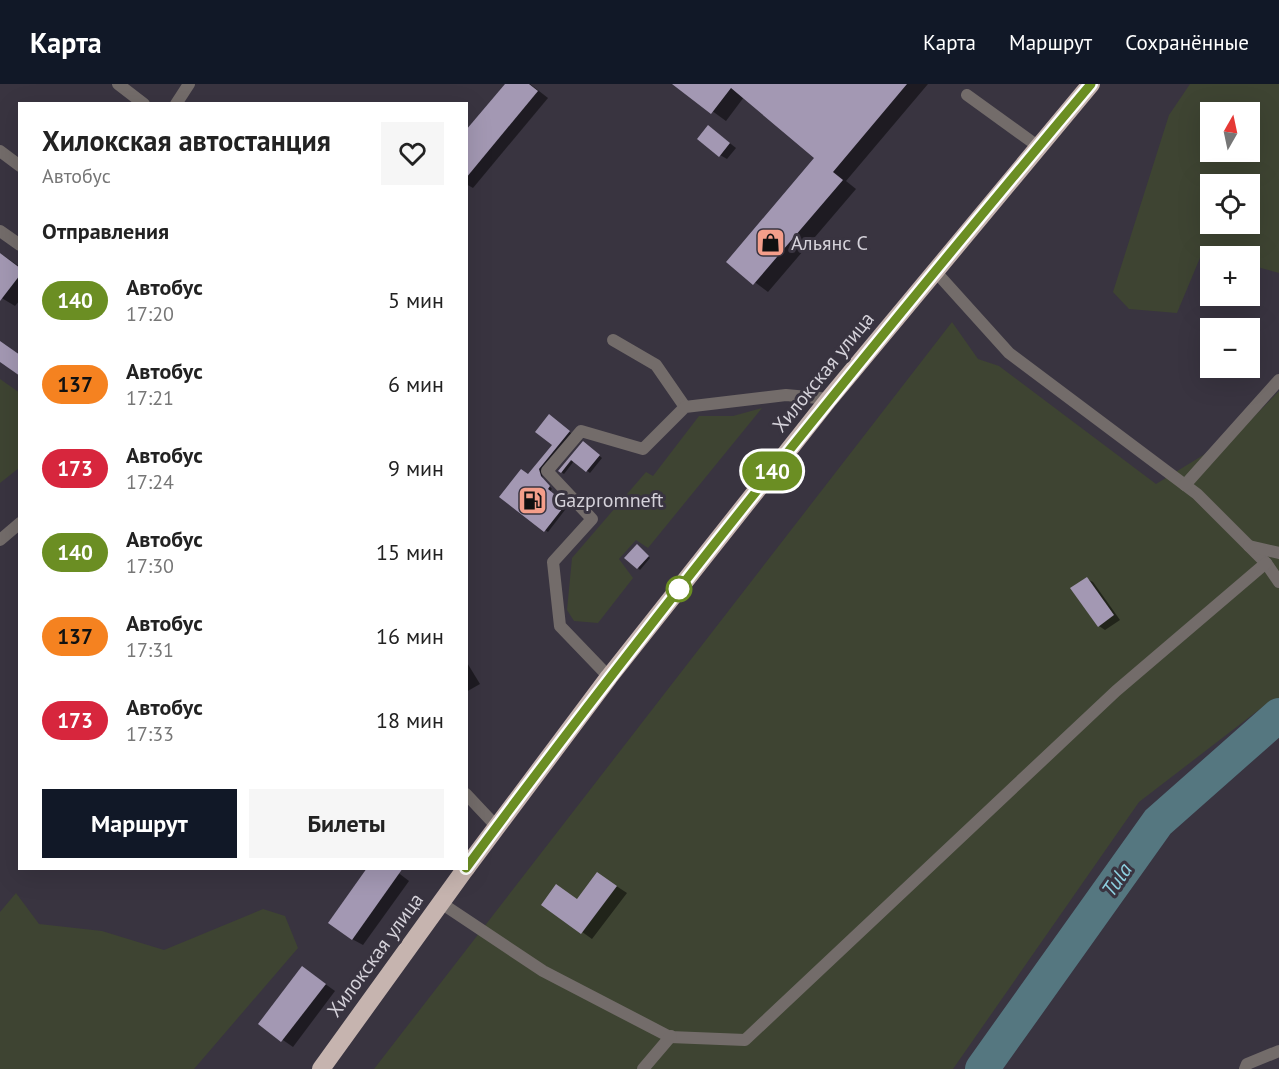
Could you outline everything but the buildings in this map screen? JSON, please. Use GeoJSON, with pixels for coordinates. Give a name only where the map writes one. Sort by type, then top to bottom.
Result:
{"type":"FeatureCollection","features":[{"type":"Feature","properties":{"kind":"highway","name":"Хилокская улица"},"geometry":{"type":"LineString","coordinates":[[468,865],[609,677],[829,399],[1091,84]]}},
{"type":"Feature","properties":{"kind":"highway","name":"Хилокская улица"},"geometry":{"type":"LineString","coordinates":[[321,1069],[465,870]]}},
{"type":"Feature","properties":{"kind":"street"},"geometry":{"type":"LineString","coordinates":[[118,84],[141,102]]}},
{"type":"Feature","properties":{"kind":"street"},"geometry":{"type":"LineString","coordinates":[[177,102],[189,84]]}},
{"type":"Feature","properties":{"kind":"street"},"geometry":{"type":"LineString","coordinates":[[967,95],[1039,147]]}},
{"type":"Feature","properties":{"kind":"street"},"geometry":{"type":"LineString","coordinates":[[0,151],[18,164]]}},
{"type":"Feature","properties":{"kind":"street"},"geometry":{"type":"LineString","coordinates":[[0,231],[18,244]]}},
{"type":"Feature","properties":{"kind":"street"},"geometry":{"type":"LineString","coordinates":[[935,272],[1009,353],[1185,485],[1266,563],[1279,582]]}},
{"type":"Feature","properties":{"kind":"street"},"geometry":{"type":"LineString","coordinates":[[613,340],[656,365],[685,407]]}},
{"type":"Feature","properties":{"kind":"street"},"geometry":{"type":"LineString","coordinates":[[1185,485],[1279,380]]}},
{"type":"Feature","properties":{"kind":"street"},"geometry":{"type":"LineString","coordinates":[[609,677],[561,626],[552,562],[592,519],[547,471],[581,431],[644,448],[685,407],[786,395],[829,399]]}},
{"type":"Feature","properties":{"kind":"street"},"geometry":{"type":"LineString","coordinates":[[0,540],[18,525]]}},
{"type":"Feature","properties":{"kind":"street"},"geometry":{"type":"LineString","coordinates":[[1248,546],[1279,553]]}},
{"type":"Feature","properties":{"kind":"street"},"geometry":{"type":"LineString","coordinates":[[441,903],[543,971],[671,1036],[745,1040],[1116,691],[1266,563]]}},
{"type":"Feature","properties":{"kind":"street"},"geometry":{"type":"LineString","coordinates":[[468,796],[497,827]]}},
{"type":"Feature","properties":{"kind":"street"},"geometry":{"type":"LineString","coordinates":[[643,1069],[671,1036]]}},
{"type":"Feature","properties":{"kind":"street"},"geometry":{"type":"LineString","coordinates":[[1245,1069],[1247,1064],[1279,1051]]}},
{"type":"Feature","properties":{"kind":"green space"},"geometry":{"type":"Polygon","coordinates":[[[1190,84],[1279,84],[1279,273],[1260,268],[1260,246],[1200,246],[1200,258],[1177,313],[1129,309],[1113,292],[1169,115],[1190,84]]]}},
{"type":"Feature","properties":{"kind":"green space"},"geometry":{"type":"Polygon","coordinates":[[[952,322],[978,359],[999,366],[1156,484],[1236,435],[1279,391],[1279,699],[1273,699],[1139,802],[953,1069],[374,1069],[952,322]]]}},
{"type":"Feature","properties":{"kind":"green space"},"geometry":{"type":"Polygon","coordinates":[[[0,379],[18,392],[18,469],[0,483],[0,379]]]}},
{"type":"Feature","properties":{"kind":"green space"},"geometry":{"type":"Polygon","coordinates":[[[762,408],[648,548],[636,540],[619,559],[633,578],[598,623],[574,621],[567,610],[572,558],[646,472],[653,476],[699,416],[733,416],[762,408]]]}},
{"type":"Feature","properties":{"kind":"green space"},"geometry":{"type":"Polygon","coordinates":[[[16,893],[39,924],[102,931],[164,950],[263,909],[285,916],[298,948],[194,1069],[0,1069],[0,912],[16,893]]]}},
{"type":"Feature","properties":{"kind":"waterway","name":"Tula"},"geometry":{"type":"LineString","coordinates":[[982,1069],[1158,822],[1279,715]]}},
{"type":"Feature","properties":{"kind":"bus line","name":"140"},"geometry":{"type":"LineString","coordinates":[[468,865],[609,677],[829,399],[1091,84]]}},
{"type":"Feature","properties":{"kind":"place","name":"Альянс С"},"geometry":{"type":"Point","coordinates":[770,243]}},
{"type":"Feature","properties":{"kind":"place","name":"Gazpromneft"},"geometry":{"type":"Point","coordinates":[533,500]}}]}
